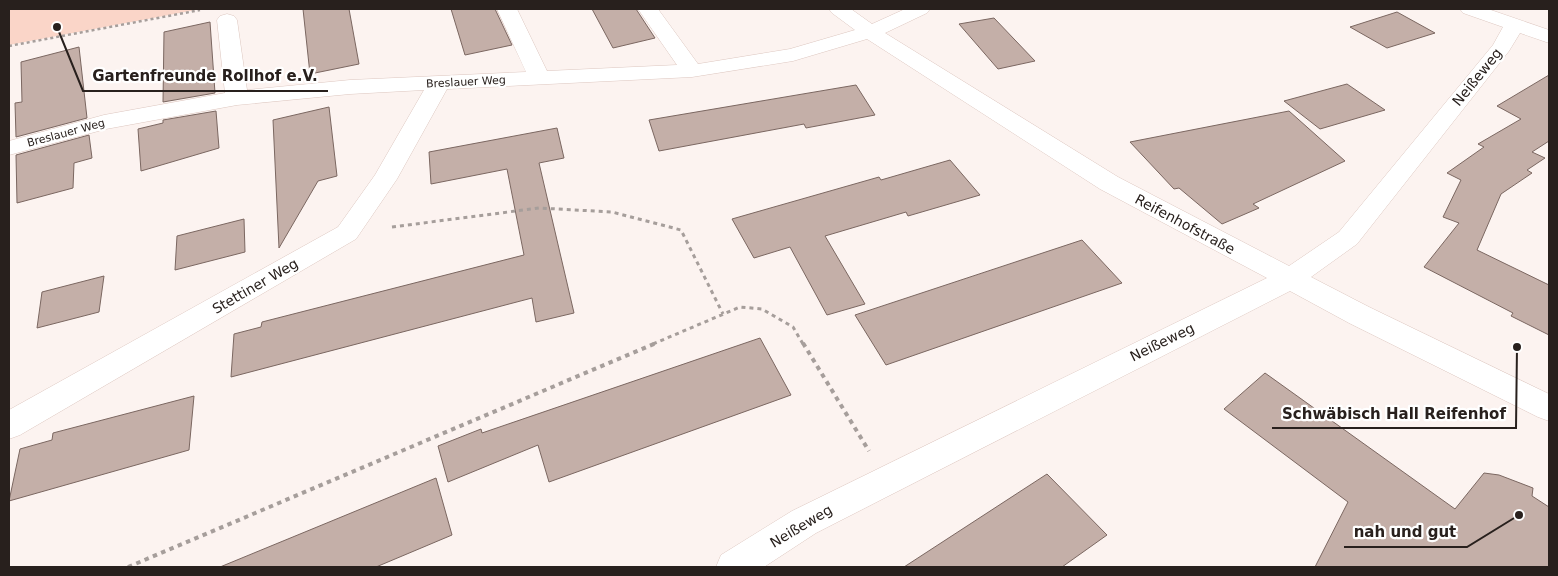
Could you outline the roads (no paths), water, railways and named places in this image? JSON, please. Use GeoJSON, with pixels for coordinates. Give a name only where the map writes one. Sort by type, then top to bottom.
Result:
{"type":"FeatureCollection","features":[{"type":"Feature","properties":{"kind":"street"},"geometry":{"type":"LineString","coordinates":[[506,9],[540,79]]}},
{"type":"Feature","properties":{"kind":"street"},"geometry":{"type":"LineString","coordinates":[[648,9],[692,71]]}},
{"type":"Feature","properties":{"kind":"street","name":"Reifenhofstraße"},"geometry":{"type":"LineString","coordinates":[[839,9],[870,32],[1110,183],[1289,279],[1549,408]]}},
{"type":"Feature","properties":{"kind":"street","name":"Breslauer Weg"},"geometry":{"type":"LineString","coordinates":[[9,148],[104,122],[237,98],[350,87],[692,71],[793,55],[870,32],[920,9]]}},
{"type":"Feature","properties":{"kind":"street"},"geometry":{"type":"LineString","coordinates":[[1470,9],[1549,37]]}},
{"type":"Feature","properties":{"kind":"street"},"geometry":{"type":"LineString","coordinates":[[227,20],[237,98]]}},
{"type":"Feature","properties":{"kind":"street","name":"Neißeweg"},"geometry":{"type":"LineString","coordinates":[[734,567],[804,522],[1289,279],[1348,238],[1502,47],[1514,25]]}},
{"type":"Feature","properties":{"kind":"street","name":"Stettiner Weg"},"geometry":{"type":"LineString","coordinates":[[9,426],[347,233],[385,179],[439,83]]}},
{"type":"Feature","properties":{"kind":"place","name":"Gartenfreunde Rollhof e.V."},"geometry":{"type":"Point","coordinates":[57,27]}},
{"type":"Feature","properties":{"kind":"place","name":"Schwäbisch Hall Reifenhof"},"geometry":{"type":"Point","coordinates":[1517,347]}},
{"type":"Feature","properties":{"kind":"place","name":"nah und gut"},"geometry":{"type":"Point","coordinates":[1519,515]}}]}
